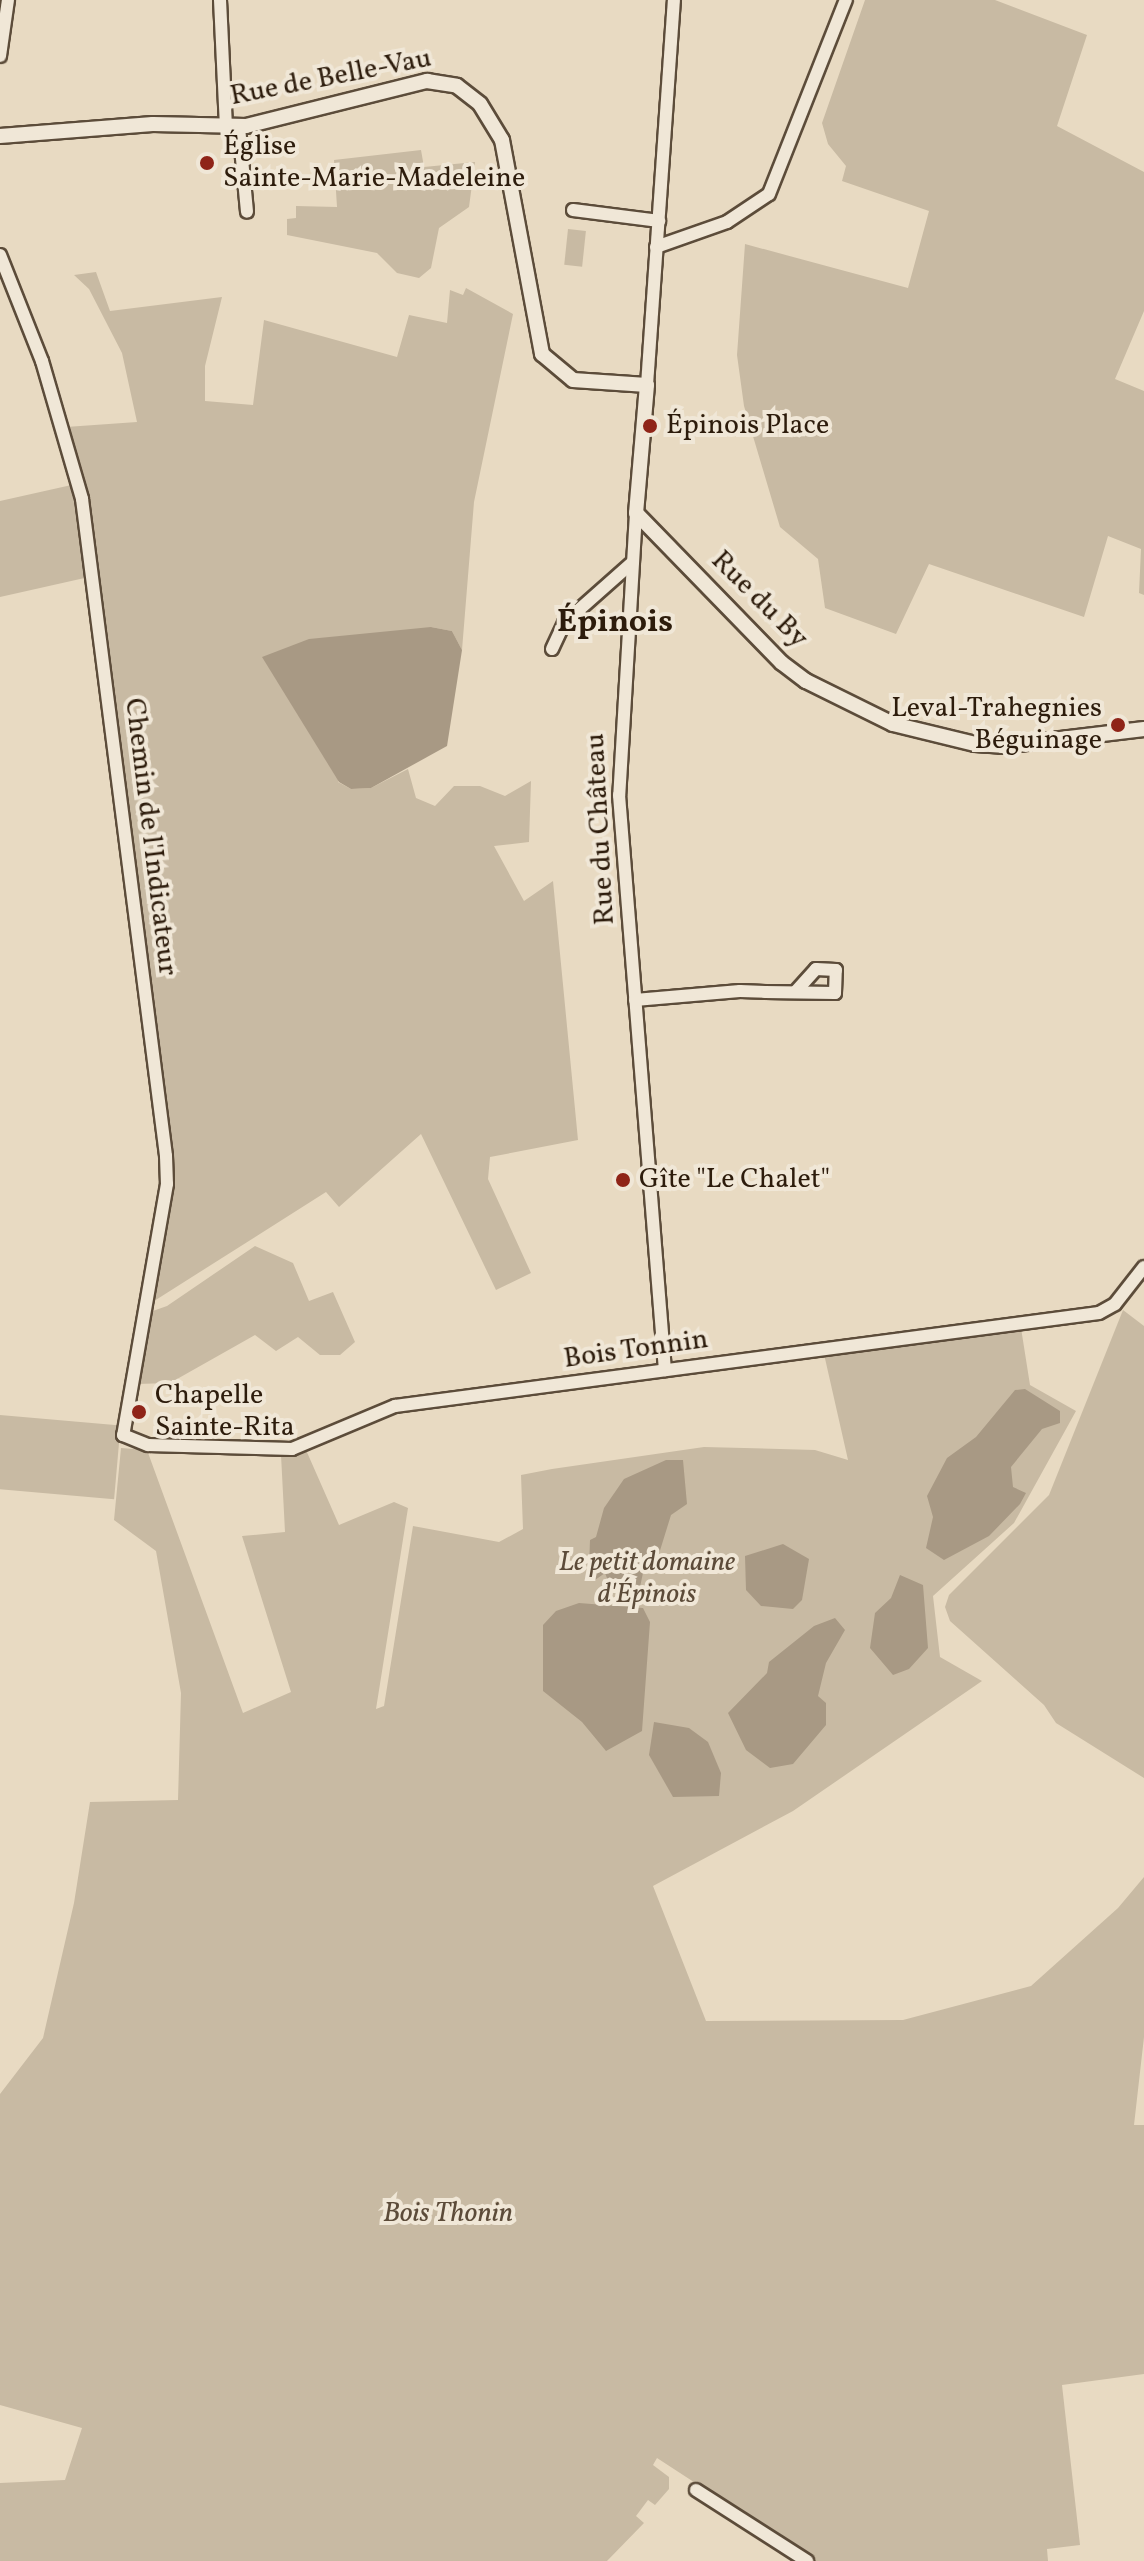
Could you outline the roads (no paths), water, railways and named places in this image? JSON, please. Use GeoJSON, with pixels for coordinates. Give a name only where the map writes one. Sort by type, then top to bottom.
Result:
{"type":"FeatureCollection","features":[{"type":"Feature","properties":{"kind":"street"},"geometry":{"type":"LineString","coordinates":[[0,56],[8,0]]}},
{"type":"Feature","properties":{"kind":"street"},"geometry":{"type":"LineString","coordinates":[[220,0],[232,127],[247,212]]}},
{"type":"Feature","properties":{"kind":"street"},"geometry":{"type":"LineString","coordinates":[[636,513],[674,0]]}},
{"type":"Feature","properties":{"kind":"street"},"geometry":{"type":"LineString","coordinates":[[656,247],[727,222],[769,194],[846,0]]}},
{"type":"Feature","properties":{"kind":"street","name":"Rue de Belle-Vau"},"geometry":{"type":"LineString","coordinates":[[0,136],[153,124],[232,127],[427,81],[457,86],[480,104],[502,140],[542,354],[573,380],[647,385]]}},
{"type":"Feature","properties":{"kind":"street"},"geometry":{"type":"LineString","coordinates":[[573,210],[659,221]]}},
{"type":"Feature","properties":{"kind":"street","name":"Chemin de l'Indicateur"},"geometry":{"type":"LineString","coordinates":[[0,255],[42,361],[82,499],[166,1156],[167,1184],[123,1435]]}},
{"type":"Feature","properties":{"kind":"street","name":"Rue du Château"},"geometry":{"type":"LineString","coordinates":[[636,513],[617,758],[665,1370]]}},
{"type":"Feature","properties":{"kind":"street","name":"Rue du By"},"geometry":{"type":"LineString","coordinates":[[636,513],[782,663],[893,724],[1002,746],[1144,729]]}},
{"type":"Feature","properties":{"kind":"street"},"geometry":{"type":"LineString","coordinates":[[552,649],[570,617],[633,562]]}},
{"type":"Feature","properties":{"kind":"street"},"geometry":{"type":"LineString","coordinates":[[635,1000],[795,992]]}},
{"type":"Feature","properties":{"kind":"street","name":"Bois Tonnin"},"geometry":{"type":"LineString","coordinates":[[123,1435],[148,1445],[292,1449],[395,1406],[1099,1313],[1115,1304],[1144,1267]]}},
{"type":"Feature","properties":{"kind":"street"},"geometry":{"type":"LineString","coordinates":[[696,2490],[807,2561]]}},
{"type":"Feature","properties":{"kind":"place","name":"Église Sainte-Marie-Madeleine"},"geometry":{"type":"Point","coordinates":[207,163]}},
{"type":"Feature","properties":{"kind":"place","name":"Épinois Place"},"geometry":{"type":"Point","coordinates":[650,426]}},
{"type":"Feature","properties":{"kind":"place","name":"Leval-Trahegnies Béguinage"},"geometry":{"type":"Point","coordinates":[1118,725]}},
{"type":"Feature","properties":{"kind":"place","name":"Gîte \"Le Chalet\""},"geometry":{"type":"Point","coordinates":[623,1180]}},
{"type":"Feature","properties":{"kind":"place","name":"Chapelle Sainte-Rita"},"geometry":{"type":"Point","coordinates":[139,1412]}},
{"type":"Feature","properties":{"kind":"district","name":"Épinois"},"geometry":{"type":"Point","coordinates":[615,623]}},
{"type":"Feature","properties":{"kind":"park label","name":"Le petit domaine d'Épinois"},"geometry":{"type":"Point","coordinates":[647,1579]}},
{"type":"Feature","properties":{"kind":"park label","name":"Bois Thonin"},"geometry":{"type":"Point","coordinates":[448,2214]}}]}
